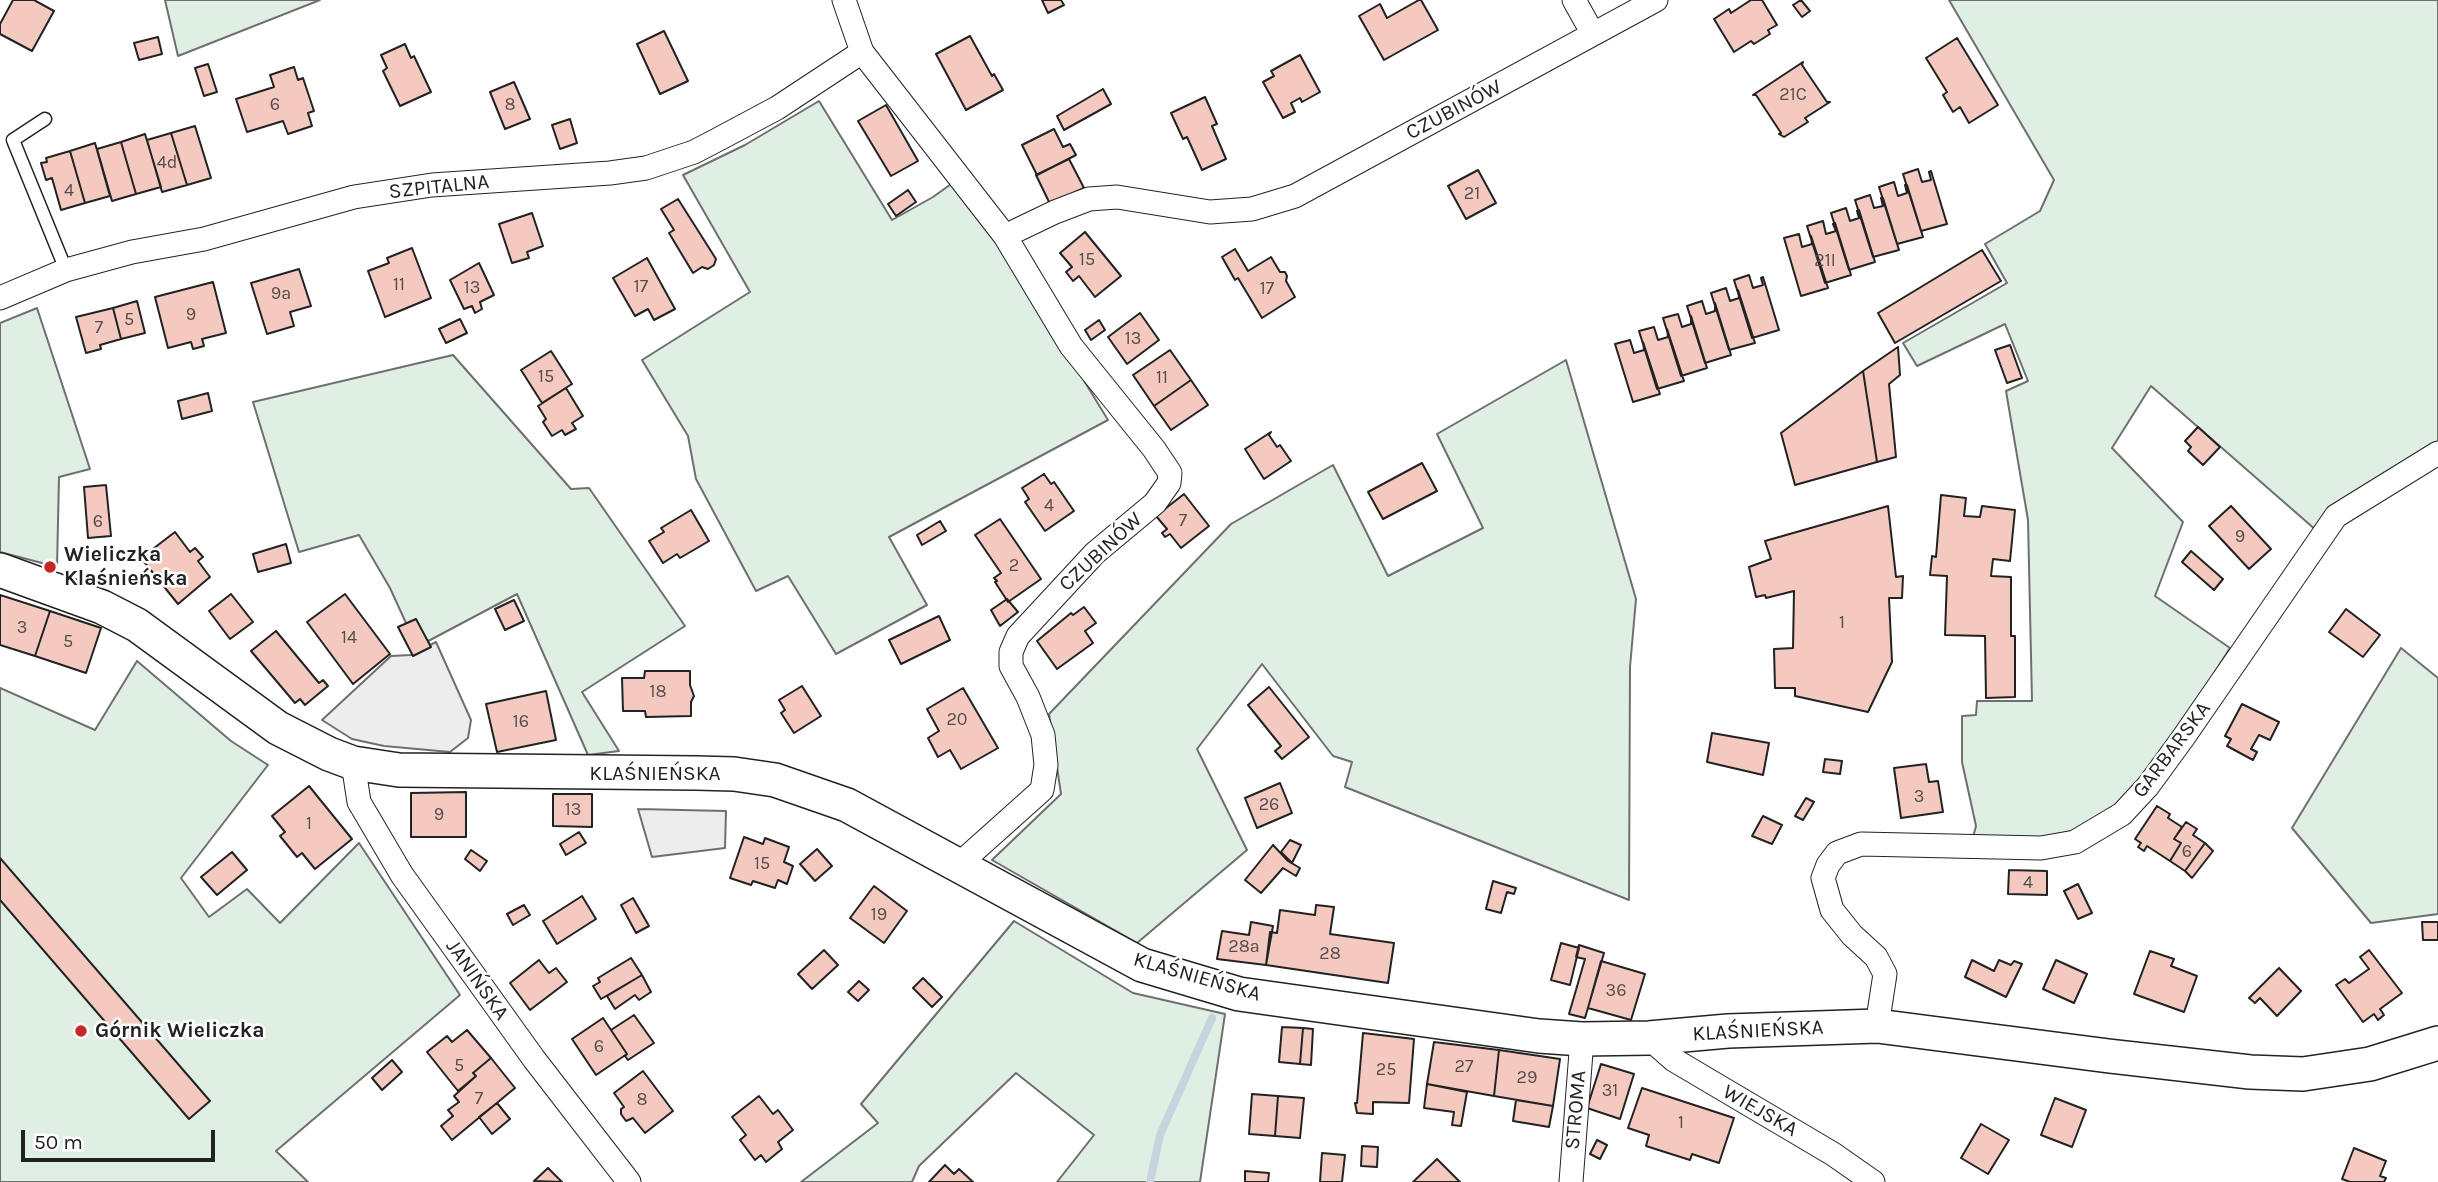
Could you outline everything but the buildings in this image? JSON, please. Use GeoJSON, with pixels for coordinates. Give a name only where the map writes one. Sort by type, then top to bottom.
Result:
{"type":"FeatureCollection","features":[{"type":"Feature","properties":{"kind":"street","name":"CZUBINÓW"},"geometry":{"type":"LineString","coordinates":[[844,0],[862,52],[1005,236],[1071,346],[1154,449],[1170,473],[1169,483],[1155,503],[1095,552],[1018,636],[1011,652],[1011,666],[1043,735],[1046,765],[1042,790],[957,866]]}},
{"type":"Feature","properties":{"kind":"street"},"geometry":{"type":"LineString","coordinates":[[1574,0],[1594,34]]}},
{"type":"Feature","properties":{"kind":"street","name":"CZUBINÓW"},"geometry":{"type":"LineString","coordinates":[[1005,236],[1089,199],[1117,197],[1210,212],[1252,209],[1295,196],[1656,0]]}},
{"type":"Feature","properties":{"kind":"street","name":"SZPITALNA"},"geometry":{"type":"LineString","coordinates":[[0,298],[66,270],[132,252],[204,239],[354,197],[432,185],[610,173],[646,168],[694,152],[729,134],[777,108],[862,52]]}},
{"type":"Feature","properties":{"kind":"street","name":"GARBARSKA"},"geometry":{"type":"LineString","coordinates":[[1877,1026],[1885,974],[1876,957],[1852,935],[1832,910],[1823,878],[1837,853],[1861,844],[2041,848],[2075,842],[2122,814],[2148,786],[2183,738],[2336,516],[2438,453]]}},
{"type":"Feature","properties":{"kind":"street","name":"KLAŚNIEŃSKA"},"geometry":{"type":"LineString","coordinates":[[0,570],[102,607],[137,625],[278,727],[329,754],[353,763],[399,770],[734,774],[775,780],[847,806],[1142,965],[1239,994],[1539,1036],[1582,1039],[1649,1038],[1728,1031],[1877,1026],[2250,1072],[2303,1074],[2370,1064],[2438,1043]]}},
{"type":"Feature","properties":{"kind":"street","name":"JANIŃSKA"},"geometry":{"type":"LineString","coordinates":[[353,763],[359,802],[402,875],[534,1059],[629,1182]]}},
{"type":"Feature","properties":{"kind":"street","name":"WIEJSKA"},"geometry":{"type":"LineString","coordinates":[[1649,1038],[1674,1060],[1833,1154],[1873,1182]]}},
{"type":"Feature","properties":{"kind":"street","name":"STROMA"},"geometry":{"type":"LineString","coordinates":[[1571,1182],[1582,1039]]}},
{"type":"Feature","properties":{"kind":"lane"},"geometry":{"type":"LineString","coordinates":[[45,119],[13,140],[66,270]]}},
{"type":"Feature","properties":{"kind":"green space"},"geometry":{"type":"Polygon","coordinates":[[[165,0],[320,0],[178,56],[165,0]]]}},
{"type":"Feature","properties":{"kind":"green space"},"geometry":{"type":"Polygon","coordinates":[[[1949,0],[2438,0],[2438,446],[2317,531],[2151,386],[2112,448],[2183,522],[2155,596],[2230,648],[2175,735],[2120,803],[2091,827],[2046,840],[1973,837],[1976,826],[1962,762],[1962,716],[1976,715],[1977,701],[2032,701],[2028,520],[2006,391],[2028,381],[2005,324],[1917,366],[1903,343],[2007,283],[1985,244],[2040,211],[2054,180],[1949,0]]]}},
{"type":"Feature","properties":{"kind":"green space"},"geometry":{"type":"Polygon","coordinates":[[[819,101],[892,220],[954,182],[994,233],[1108,420],[889,537],[927,605],[836,654],[788,576],[756,591],[696,479],[688,436],[642,360],[750,292],[683,175],[745,145],[819,101]]]}},
{"type":"Feature","properties":{"kind":"green space"},"geometry":{"type":"Polygon","coordinates":[[[37,308],[90,469],[59,477],[57,567],[0,552],[0,323],[37,308]]]}},
{"type":"Feature","properties":{"kind":"green space"},"geometry":{"type":"Polygon","coordinates":[[[453,355],[571,489],[589,488],[685,626],[582,692],[619,751],[588,755],[517,594],[417,647],[390,588],[359,535],[299,552],[253,402],[453,355]]]}},
{"type":"Feature","properties":{"kind":"green space"},"geometry":{"type":"Polygon","coordinates":[[[1566,360],[1636,599],[1630,667],[1629,900],[1345,787],[1352,762],[1333,756],[1262,664],[1197,749],[1247,850],[1137,943],[992,860],[1061,794],[1049,714],[1231,524],[1333,465],[1388,576],[1483,528],[1437,434],[1566,360]]]}},
{"type":"Feature","properties":{"kind":"green space"},"geometry":{"type":"Polygon","coordinates":[[[2401,648],[2438,678],[2438,914],[2371,923],[2292,828],[2401,648]]]}},
{"type":"Feature","properties":{"kind":"green space"},"geometry":{"type":"Polygon","coordinates":[[[137,661],[231,741],[268,765],[181,878],[209,917],[247,889],[280,923],[359,843],[460,995],[276,1151],[308,1182],[0,1182],[0,688],[95,730],[137,661]]]}},
{"type":"Feature","properties":{"kind":"green space"},"geometry":{"type":"Polygon","coordinates":[[[1014,921],[1133,993],[1225,1014],[1200,1182],[1057,1182],[1094,1135],[1016,1073],[919,1166],[912,1182],[801,1182],[878,1123],[861,1104],[1014,921]]]}},
{"type":"Feature","properties":{"kind":"shaded area"},"geometry":{"type":"Polygon","coordinates":[[[436,642],[471,720],[468,738],[450,752],[384,746],[352,739],[322,720],[391,656],[411,655],[436,642]]]}},
{"type":"Feature","properties":{"kind":"shaded area"},"geometry":{"type":"Polygon","coordinates":[[[638,809],[726,811],[725,848],[652,857],[638,809]]]}},
{"type":"Feature","properties":{"kind":"waterway"},"geometry":{"type":"LineString","coordinates":[[1150,1182],[1160,1135],[1212,1018]]}},
{"type":"Feature","properties":{"kind":"place","name":"Wieliczka Klaśnieńska"},"geometry":{"type":"Point","coordinates":[50,567]}},
{"type":"Feature","properties":{"kind":"place","name":"Górnik Wieliczka"},"geometry":{"type":"Point","coordinates":[81,1031]}}]}
